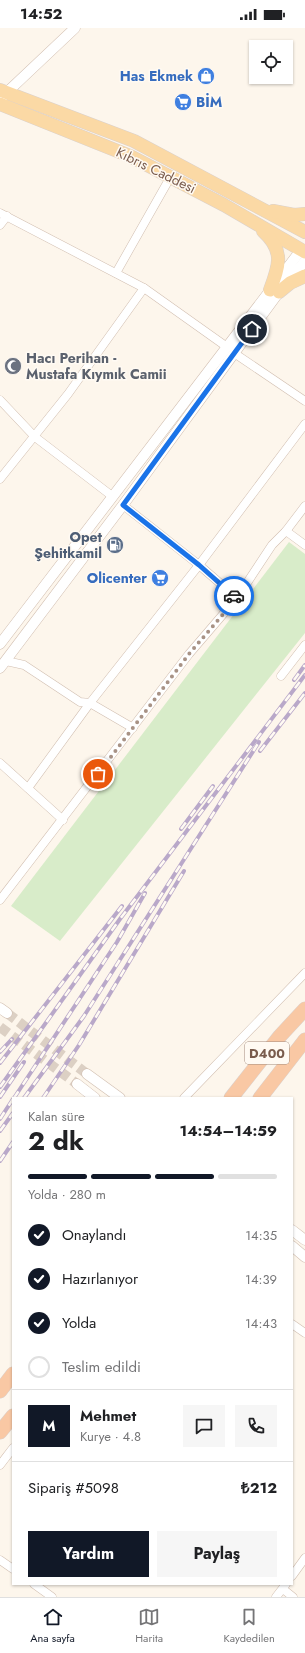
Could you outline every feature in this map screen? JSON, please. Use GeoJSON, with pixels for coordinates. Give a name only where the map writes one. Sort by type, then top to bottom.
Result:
{"type":"FeatureCollection","features":[{"type":"Feature","properties":{"kind":"highway","name":"D400"},"geometry":{"type":"LineString","coordinates":[[232,1097],[280,1036],[305,1009]]}},
{"type":"Feature","properties":{"kind":"highway","name":"D400"},"geometry":{"type":"LineString","coordinates":[[261,1097],[305,1040]]}},
{"type":"Feature","properties":{"kind":"highway"},"geometry":{"type":"LineString","coordinates":[[0,1391],[12,1375]]}},
{"type":"Feature","properties":{"kind":"highway"},"geometry":{"type":"LineString","coordinates":[[0,1432],[12,1417]]}},
{"type":"Feature","properties":{"kind":"main road"},"geometry":{"type":"LineString","coordinates":[[2,94],[134,141],[305,232]]}},
{"type":"Feature","properties":{"kind":"main road","name":"Kıbrıs Caddesi"},"geometry":{"type":"LineString","coordinates":[[0,104],[130,156],[171,176],[252,221],[304,254]]}},
{"type":"Feature","properties":{"kind":"main road"},"geometry":{"type":"LineString","coordinates":[[259,208],[294,216],[305,214]]}},
{"type":"Feature","properties":{"kind":"main road"},"geometry":{"type":"LineString","coordinates":[[252,221],[266,233],[274,244],[279,257],[275,291]]}},
{"type":"Feature","properties":{"kind":"main road"},"geometry":{"type":"LineString","coordinates":[[275,291],[305,276]]}},
{"type":"Feature","properties":{"kind":"street"},"geometry":{"type":"LineString","coordinates":[[2,94],[74,28]]}},
{"type":"Feature","properties":{"kind":"street"},"geometry":{"type":"LineString","coordinates":[[116,273],[171,176]]}},
{"type":"Feature","properties":{"kind":"street"},"geometry":{"type":"LineString","coordinates":[[0,225],[4,214],[144,288],[305,401]]}},
{"type":"Feature","properties":{"kind":"street"},"geometry":{"type":"LineString","coordinates":[[3,664],[123,505],[231,350],[304,254]]}},
{"type":"Feature","properties":{"kind":"street"},"geometry":{"type":"LineString","coordinates":[[0,479],[68,394],[144,288]]}},
{"type":"Feature","properties":{"kind":"street"},"geometry":{"type":"LineString","coordinates":[[0,644],[112,496],[231,350]]}},
{"type":"Feature","properties":{"kind":"street"},"geometry":{"type":"LineString","coordinates":[[0,400],[35,437],[112,496]]}},
{"type":"Feature","properties":{"kind":"street"},"geometry":{"type":"LineString","coordinates":[[28,788],[90,703],[199,565],[305,424]]}},
{"type":"Feature","properties":{"kind":"street"},"geometry":{"type":"LineString","coordinates":[[123,505],[199,565],[237,598]]}},
{"type":"Feature","properties":{"kind":"street"},"geometry":{"type":"LineString","coordinates":[[0,900],[63,820],[189,654],[237,598],[272,545],[286,531],[305,506]]}},
{"type":"Feature","properties":{"kind":"street"},"geometry":{"type":"LineString","coordinates":[[286,531],[305,545]]}},
{"type":"Feature","properties":{"kind":"street"},"geometry":{"type":"LineString","coordinates":[[281,676],[305,646]]}},
{"type":"Feature","properties":{"kind":"street"},"geometry":{"type":"LineString","coordinates":[[3,664],[24,665],[80,702],[90,703],[132,728]]}},
{"type":"Feature","properties":{"kind":"street"},"geometry":{"type":"LineString","coordinates":[[0,763],[63,820]]}},
{"type":"Feature","properties":{"kind":"street"},"geometry":{"type":"LineString","coordinates":[[185,1097],[305,973]]}},
{"type":"Feature","properties":{"kind":"street"},"geometry":{"type":"LineString","coordinates":[[87,1074],[119,1097]]}},
{"type":"Feature","properties":{"kind":"street"},"geometry":{"type":"LineString","coordinates":[[77,1084],[94,1097]]}},
{"type":"Feature","properties":{"kind":"street"},"geometry":{"type":"LineString","coordinates":[[293,1231],[305,1240]]}},
{"type":"Feature","properties":{"kind":"street"},"geometry":{"type":"LineString","coordinates":[[293,1247],[305,1257]]}},
{"type":"Feature","properties":{"kind":"street"},"geometry":{"type":"LineString","coordinates":[[293,1325],[305,1333]]}},
{"type":"Feature","properties":{"kind":"street"},"geometry":{"type":"LineString","coordinates":[[0,1466],[12,1449]]}},
{"type":"Feature","properties":{"kind":"street"},"geometry":{"type":"LineString","coordinates":[[293,1575],[305,1558]]}},
{"type":"Feature","properties":{"kind":"street"},"geometry":{"type":"LineString","coordinates":[[0,1560],[12,1568]]}},
{"type":"Feature","properties":{"kind":"street"},"geometry":{"type":"LineString","coordinates":[[35,1585],[52,1597]]}},
{"type":"Feature","properties":{"kind":"street"},"geometry":{"type":"LineString","coordinates":[[276,1597],[284,1587],[293,1597]]}},
{"type":"Feature","properties":{"kind":"green space"},"geometry":{"type":"Polygon","coordinates":[[[289,542],[305,554],[305,633],[60,941],[11,906],[289,542]]]}},
{"type":"Feature","properties":{"kind":"tunnel"},"geometry":{"type":"LineString","coordinates":[[7,1013],[87,1074]]}},
{"type":"Feature","properties":{"kind":"tunnel"},"geometry":{"type":"LineString","coordinates":[[0,1027],[77,1084]]}},
{"type":"Feature","properties":{"kind":"railway"},"geometry":{"type":"LineString","coordinates":[[294,680],[305,665]]}},
{"type":"Feature","properties":{"kind":"railway"},"geometry":{"type":"LineString","coordinates":[[0,1087],[120,919],[305,675]]}},
{"type":"Feature","properties":{"kind":"railway"},"geometry":{"type":"LineString","coordinates":[[260,751],[305,693]]}},
{"type":"Feature","properties":{"kind":"railway"},"geometry":{"type":"LineString","coordinates":[[25,1097],[84,1016],[259,742]]}},
{"type":"Feature","properties":{"kind":"railway"},"geometry":{"type":"LineString","coordinates":[[181,829],[213,786]]}},
{"type":"Feature","properties":{"kind":"railway"},"geometry":{"type":"LineString","coordinates":[[44,1097],[79,1045],[184,871]]}},
{"type":"Feature","properties":{"kind":"railway"},"geometry":{"type":"LineString","coordinates":[[15,1097],[117,942],[145,893]]}},
{"type":"Feature","properties":{"kind":"railway"},"geometry":{"type":"LineString","coordinates":[[0,1063],[122,906]]}},
{"type":"Feature","properties":{"kind":"railway"},"geometry":{"type":"LineString","coordinates":[[0,1052],[12,1039]]}},
{"type":"Feature","properties":{"kind":"railway"},"geometry":{"type":"LineString","coordinates":[[0,1097],[24,1062]]}},
{"type":"Feature","properties":{"kind":"railway"},"geometry":{"type":"LineString","coordinates":[[0,1119],[12,1101]]}},
{"type":"Feature","properties":{"kind":"railway"},"geometry":{"type":"LineString","coordinates":[[0,1131],[12,1114]]}},
{"type":"Feature","properties":{"kind":"railway"},"geometry":{"type":"LineString","coordinates":[[0,1161],[12,1143]]}},
{"type":"Feature","properties":{"kind":"way so far"},"geometry":{"type":"LineString","coordinates":[[98,774],[189,654],[237,598],[234,596]]}},
{"type":"Feature","properties":{"kind":"place","name":"Has Ekmek"},"geometry":{"type":"Point","coordinates":[206,76]}},
{"type":"Feature","properties":{"kind":"place","name":"BİM"},"geometry":{"type":"Point","coordinates":[183,102]}},
{"type":"Feature","properties":{"kind":"place","name":"Hacı Perihan - Mustafa Kıymık Camii"},"geometry":{"type":"Point","coordinates":[13,366]}},
{"type":"Feature","properties":{"kind":"place","name":"Opet Şehitkamil"},"geometry":{"type":"Point","coordinates":[115,545]}},
{"type":"Feature","properties":{"kind":"place","name":"Olicenter"},"geometry":{"type":"Point","coordinates":[160,578]}},
{"type":"Feature","properties":{"kind":"route"},"geometry":{"type":"LineString","coordinates":[[234,596],[199,565],[123,505],[252,329]]}}]}
